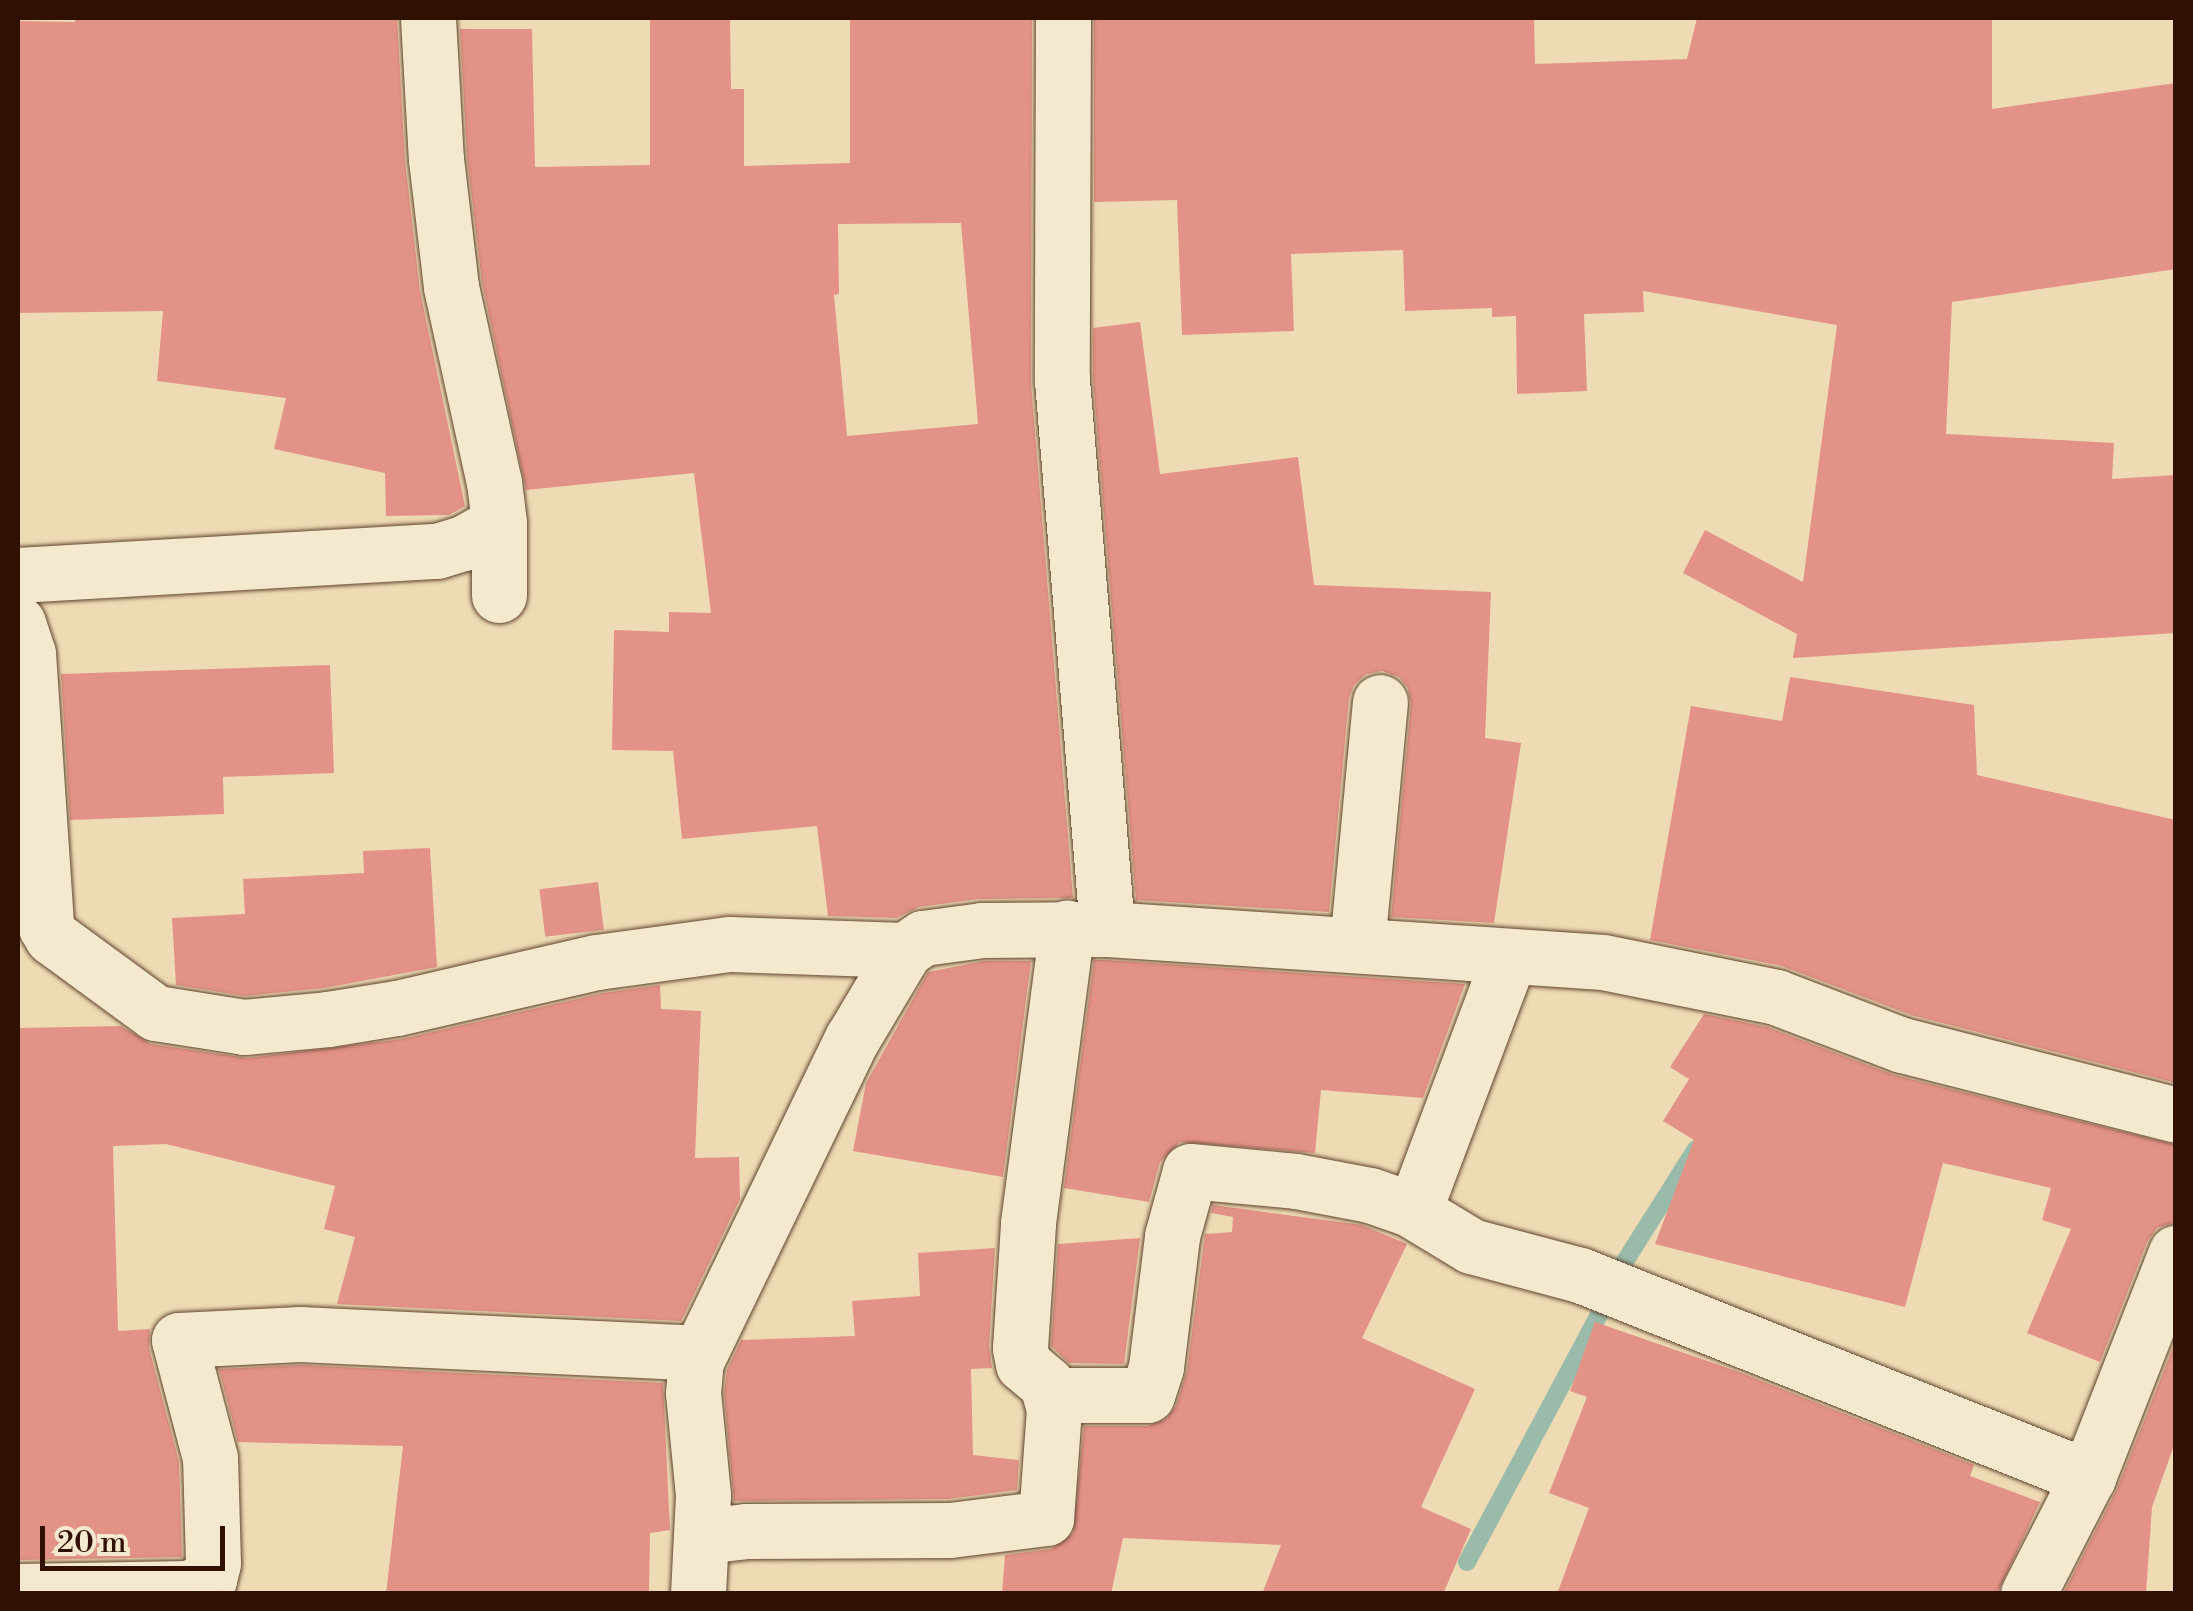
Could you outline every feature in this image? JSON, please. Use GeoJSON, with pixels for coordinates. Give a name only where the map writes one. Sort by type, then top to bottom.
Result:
{"type":"FeatureCollection","features":[{"type":"Feature","properties":{"kind":"street"},"geometry":{"type":"LineString","coordinates":[[428,18],[436,159],[451,288],[488,451],[499,522],[498,596]]}},
{"type":"Feature","properties":{"kind":"street"},"geometry":{"type":"LineString","coordinates":[[684,1538],[746,1531],[950,1530],[1043,1519],[1051,1492],[1052,1395],[1043,1379],[1023,1364],[1020,1348],[1028,1223],[1087,929],[1062,380],[1063,18]]}},
{"type":"Feature","properties":{"kind":"street"},"geometry":{"type":"LineString","coordinates":[[18,575],[436,552],[464,543],[499,522]]}},
{"type":"Feature","properties":{"kind":"street"},"geometry":{"type":"LineString","coordinates":[[18,623],[28,653],[46,927],[97,972],[156,1014],[217,1026],[268,1025],[397,1008],[596,962],[678,949],[760,943],[905,950]]}},
{"type":"Feature","properties":{"kind":"street"},"geometry":{"type":"LineString","coordinates":[[1357,945],[1380,702]]}},
{"type":"Feature","properties":{"kind":"street"},"geometry":{"type":"LineString","coordinates":[[664,1594],[704,1495],[693,1392],[698,1353],[852,1039],[905,950],[923,938],[950,932],[1087,929],[1603,962],[1776,997],[1902,1045],[2176,1115]]}},
{"type":"Feature","properties":{"kind":"street"},"geometry":{"type":"LineString","coordinates":[[1410,1208],[1422,1200],[1509,957]]}},
{"type":"Feature","properties":{"kind":"street"},"geometry":{"type":"LineString","coordinates":[[1052,1395],[1147,1395],[1156,1367],[1172,1236],[1190,1171],[1296,1181],[1370,1194],[1410,1208],[1471,1246],[1580,1276],[2088,1477]]}},
{"type":"Feature","properties":{"kind":"street"},"geometry":{"type":"LineString","coordinates":[[2028,1594],[2088,1477],[2176,1253]]}},
{"type":"Feature","properties":{"kind":"street"},"geometry":{"type":"LineString","coordinates":[[18,1592],[169,1589],[200,1585],[209,1578],[214,1563],[210,1458],[179,1340],[300,1334],[698,1353]]}},
{"type":"Feature","properties":{"kind":"street"},"geometry":{"type":"LineString","coordinates":[[684,1538],[698,1594]]}},
{"type":"Feature","properties":{"kind":"building"},"geometry":{"type":"Polygon","coordinates":[[[76,18],[397,18],[405,161],[420,291],[465,506],[449,515],[386,516],[385,473],[274,449],[286,398],[157,381],[163,311],[18,313],[18,21],[75,22],[76,18]]]}},
{"type":"Feature","properties":{"kind":"building"},"geometry":{"type":"Polygon","coordinates":[[[650,18],[730,18],[731,89],[744,89],[744,166],[850,163],[850,18],[1032,18],[1031,383],[1073,898],[978,899],[919,907],[896,918],[828,916],[817,826],[682,839],[673,751],[612,750],[614,630],[669,632],[669,612],[711,613],[694,473],[526,490],[482,282],[467,156],[460,29],[532,29],[535,167],[650,165],[650,18]],[[961,223],[838,224],[839,294],[834,295],[847,436],[978,424],[961,223]]]}},
{"type":"Feature","properties":{"kind":"building"},"geometry":{"type":"Polygon","coordinates":[[[1094,18],[1534,18],[1535,64],[1687,59],[1697,18],[1992,19],[1992,109],[2176,83],[2176,269],[1952,302],[1946,434],[2114,443],[2112,479],[2176,475],[2176,633],[1793,658],[1797,634],[1683,573],[1705,530],[1803,582],[1837,325],[1643,291],[1644,312],[1584,314],[1587,391],[1517,394],[1516,316],[1492,317],[1492,308],[1405,311],[1403,250],[1291,254],[1294,331],[1182,335],[1177,200],[1094,202],[1094,18]]]}},
{"type":"Feature","properties":{"kind":"building"},"geometry":{"type":"Polygon","coordinates":[[[1140,322],[1160,474],[1298,457],[1314,585],[1491,592],[1485,738],[1521,743],[1494,923],[1391,917],[1411,704],[1408,688],[1399,677],[1382,671],[1366,674],[1354,685],[1349,698],[1329,912],[1136,900],[1093,379],[1093,328],[1140,322]]]}},
{"type":"Feature","properties":{"kind":"building"},"geometry":{"type":"Polygon","coordinates":[[[330,665],[334,773],[223,777],[224,814],[70,820],[61,674],[330,665]]]}},
{"type":"Feature","properties":{"kind":"building"},"geometry":{"type":"Polygon","coordinates":[[[1790,677],[1974,705],[1977,775],[2176,820],[2176,1083],[1911,1015],[1782,966],[1650,940],[1691,706],[1782,721],[1790,677]]]}},
{"type":"Feature","properties":{"kind":"building"},"geometry":{"type":"Polygon","coordinates":[[[430,848],[437,967],[324,988],[245,996],[176,985],[172,918],[245,914],[243,879],[364,873],[363,851],[430,848]]]}},
{"type":"Feature","properties":{"kind":"building"},"geometry":{"type":"Polygon","coordinates":[[[598,882],[604,930],[545,937],[539,889],[598,882]]]}},
{"type":"Feature","properties":{"kind":"building"},"geometry":{"type":"Polygon","coordinates":[[[1094,960],[1465,984],[1423,1098],[1321,1090],[1315,1153],[1180,1142],[1160,1162],[1149,1202],[1064,1188],[1094,960]]]}},
{"type":"Feature","properties":{"kind":"building"},"geometry":{"type":"Polygon","coordinates":[[[984,961],[1031,961],[1003,1177],[853,1151],[866,1083],[928,972],[984,961]]]}},
{"type":"Feature","properties":{"kind":"building"},"geometry":{"type":"Polygon","coordinates":[[[660,985],[661,1009],[701,1011],[695,1158],[739,1157],[740,1199],[681,1321],[337,1304],[355,1237],[324,1229],[335,1186],[166,1144],[113,1146],[118,1331],[150,1329],[149,1348],[179,1462],[182,1557],[18,1560],[18,1028],[121,1026],[151,1044],[247,1058],[402,1039],[603,993],[660,985]]]}},
{"type":"Feature","properties":{"kind":"building"},"geometry":{"type":"Polygon","coordinates":[[[1704,1014],[1767,1027],[1894,1075],[2176,1145],[2176,1222],[2157,1228],[2147,1242],[2100,1362],[2027,1333],[2071,1229],[2042,1220],[2051,1188],[1943,1163],[1905,1307],[1655,1244],[1694,1140],[1663,1121],[1689,1079],[1670,1067],[1704,1014]]]}},
{"type":"Feature","properties":{"kind":"building"},"geometry":{"type":"Polygon","coordinates":[[[1213,1205],[1362,1225],[1407,1244],[1362,1338],[1475,1389],[1421,1507],[1471,1529],[1443,1594],[1262,1594],[1281,1545],[1123,1538],[1111,1594],[1002,1594],[1005,1555],[1051,1549],[1073,1533],[1084,1426],[1148,1426],[1166,1419],[1176,1406],[1187,1371],[1205,1234],[1232,1232],[1233,1217],[1211,1213],[1213,1205]]]}},
{"type":"Feature","properties":{"kind":"building"},"geometry":{"type":"Polygon","coordinates":[[[1140,1238],[1124,1364],[1069,1363],[1051,1346],[1058,1244],[1140,1238]]]}},
{"type":"Feature","properties":{"kind":"building"},"geometry":{"type":"Polygon","coordinates":[[[995,1248],[989,1346],[992,1368],[971,1369],[973,1455],[1019,1460],[1017,1490],[948,1499],[734,1501],[724,1393],[727,1370],[741,1340],[855,1336],[852,1301],[920,1296],[918,1253],[995,1248]]]}},
{"type":"Feature","properties":{"kind":"building"},"geometry":{"type":"Polygon","coordinates":[[[1595,1322],[1739,1372],[1974,1465],[1970,1476],[2040,1502],[1997,1594],[1557,1594],[1589,1508],[1549,1493],[1587,1397],[1570,1391],[1595,1322]]]}},
{"type":"Feature","properties":{"kind":"building"},"geometry":{"type":"Polygon","coordinates":[[[2176,1340],[2176,1440],[2152,1507],[2146,1594],[2063,1594],[2117,1489],[2176,1340]]]}},
{"type":"Feature","properties":{"kind":"building"},"geometry":{"type":"Polygon","coordinates":[[[300,1365],[663,1383],[670,1530],[650,1533],[649,1594],[386,1594],[403,1446],[238,1442],[219,1369],[300,1365]]]}},
{"type":"Feature","properties":{"kind":"waterway"},"geometry":{"type":"LineString","coordinates":[[1622,1266],[1696,1149]]}},
{"type":"Feature","properties":{"kind":"waterway"},"geometry":{"type":"LineString","coordinates":[[1467,1562],[1603,1307]]}}]}
